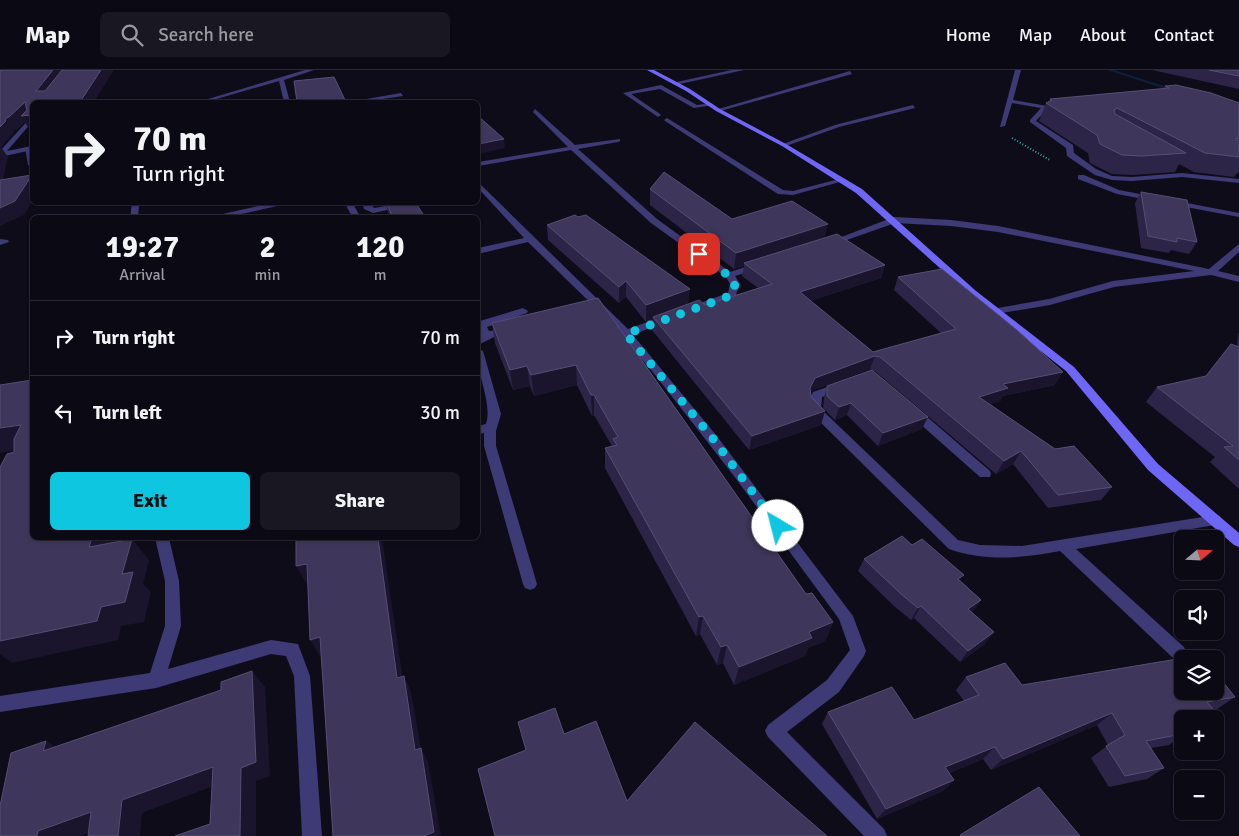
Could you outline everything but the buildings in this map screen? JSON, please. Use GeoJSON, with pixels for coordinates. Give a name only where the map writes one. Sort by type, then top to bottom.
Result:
{"type":"FeatureCollection","features":[{"type":"Feature","properties":{"kind":"street"},"geometry":{"type":"LineString","coordinates":[[208,100],[311,70]]}},
{"type":"Feature","properties":{"kind":"street"},"geometry":{"type":"LineString","coordinates":[[650,70],[675,83],[714,108],[784,144],[859,190],[996,311],[1070,369],[1153,467],[1239,541]]}},
{"type":"Feature","properties":{"kind":"street"},"geometry":{"type":"LineString","coordinates":[[675,83],[740,70]]}},
{"type":"Feature","properties":{"kind":"street"},"geometry":{"type":"LineString","coordinates":[[1002,126],[1018,70]]}},
{"type":"Feature","properties":{"kind":"street"},"geometry":{"type":"LineString","coordinates":[[658,115],[626,93],[661,87],[696,107],[714,108],[850,73]]}},
{"type":"Feature","properties":{"kind":"street"},"geometry":{"type":"LineString","coordinates":[[281,79],[286,100]]}},
{"type":"Feature","properties":{"kind":"street"},"geometry":{"type":"LineString","coordinates":[[366,100],[401,95]]}},
{"type":"Feature","properties":{"kind":"street"},"geometry":{"type":"LineString","coordinates":[[1009,101],[1045,108],[1059,107]]}},
{"type":"Feature","properties":{"kind":"street"},"geometry":{"type":"LineString","coordinates":[[784,144],[837,126],[912,107]]}},
{"type":"Feature","properties":{"kind":"street"},"geometry":{"type":"LineString","coordinates":[[1045,108],[1032,121],[1070,147],[1070,154],[1103,175],[1129,179],[1192,176],[1239,182]]}},
{"type":"Feature","properties":{"kind":"street"},"geometry":{"type":"LineString","coordinates":[[535,111],[654,221],[729,276],[735,284],[732,295],[626,334]]}},
{"type":"Feature","properties":{"kind":"street"},"geometry":{"type":"LineString","coordinates":[[0,154],[30,120]]}},
{"type":"Feature","properties":{"kind":"street"},"geometry":{"type":"LineString","coordinates":[[667,120],[781,192],[793,193],[843,180]]}},
{"type":"Feature","properties":{"kind":"street"},"geometry":{"type":"LineString","coordinates":[[480,164],[618,140]]}},
{"type":"Feature","properties":{"kind":"street"},"geometry":{"type":"LineString","coordinates":[[0,154],[30,148]]}},
{"type":"Feature","properties":{"kind":"street"},"geometry":{"type":"LineString","coordinates":[[1175,166],[1192,176]]}},
{"type":"Feature","properties":{"kind":"street"},"geometry":{"type":"LineString","coordinates":[[1081,177],[1117,192],[1239,215]]}},
{"type":"Feature","properties":{"kind":"street"},"geometry":{"type":"LineString","coordinates":[[481,192],[601,312],[626,334],[711,436],[845,616],[858,651],[833,686],[774,731],[877,836]]}},
{"type":"Feature","properties":{"kind":"street"},"geometry":{"type":"LineString","coordinates":[[224,215],[274,205]]}},
{"type":"Feature","properties":{"kind":"street"},"geometry":{"type":"LineString","coordinates":[[367,205],[373,211],[406,205]]}},
{"type":"Feature","properties":{"kind":"street"},"geometry":{"type":"LineString","coordinates":[[258,208],[262,215]]}},
{"type":"Feature","properties":{"kind":"street"},"geometry":{"type":"LineString","coordinates":[[819,247],[894,220],[952,222],[998,229],[1239,279]]}},
{"type":"Feature","properties":{"kind":"street"},"geometry":{"type":"LineString","coordinates":[[480,251],[530,239]]}},
{"type":"Feature","properties":{"kind":"street"},"geometry":{"type":"LineString","coordinates":[[996,311],[1050,302],[1113,284],[1211,272],[1239,247]]}},
{"type":"Feature","properties":{"kind":"street"},"geometry":{"type":"LineString","coordinates":[[729,276],[765,264]]}},
{"type":"Feature","properties":{"kind":"street"},"geometry":{"type":"LineString","coordinates":[[519,328],[482,339],[484,323],[523,312]]}},
{"type":"Feature","properties":{"kind":"street"},"geometry":{"type":"LineString","coordinates":[[480,358],[495,414],[491,426],[490,446],[530,584]]}},
{"type":"Feature","properties":{"kind":"street"},"geometry":{"type":"LineString","coordinates":[[852,382],[817,396],[814,402],[815,410],[954,545],[980,551],[1009,552],[1215,520]]}},
{"type":"Feature","properties":{"kind":"street"},"geometry":{"type":"LineString","coordinates":[[906,406],[985,474]]}},
{"type":"Feature","properties":{"kind":"street"},"geometry":{"type":"LineString","coordinates":[[480,429],[491,426]]}},
{"type":"Feature","properties":{"kind":"street"},"geometry":{"type":"LineString","coordinates":[[156,680],[173,626],[172,581],[162,540]]}},
{"type":"Feature","properties":{"kind":"street"},"geometry":{"type":"LineString","coordinates":[[1062,545],[1176,650]]}},
{"type":"Feature","properties":{"kind":"street"},"geometry":{"type":"LineString","coordinates":[[0,704],[156,680],[271,647],[292,649],[302,676],[312,836]]}},
{"type":"Feature","properties":{"kind":"path"},"geometry":{"type":"LineString","coordinates":[[1002,126],[1003,133],[1081,177]]}},
{"type":"Feature","properties":{"kind":"waterway"},"geometry":{"type":"LineString","coordinates":[[1109,70],[1177,91]]}},
{"type":"Feature","properties":{"kind":"route"},"geometry":{"type":"LineString","coordinates":[[699,254],[729,276],[735,284],[732,295],[626,334],[664,377],[711,436],[778,526]]}}]}
